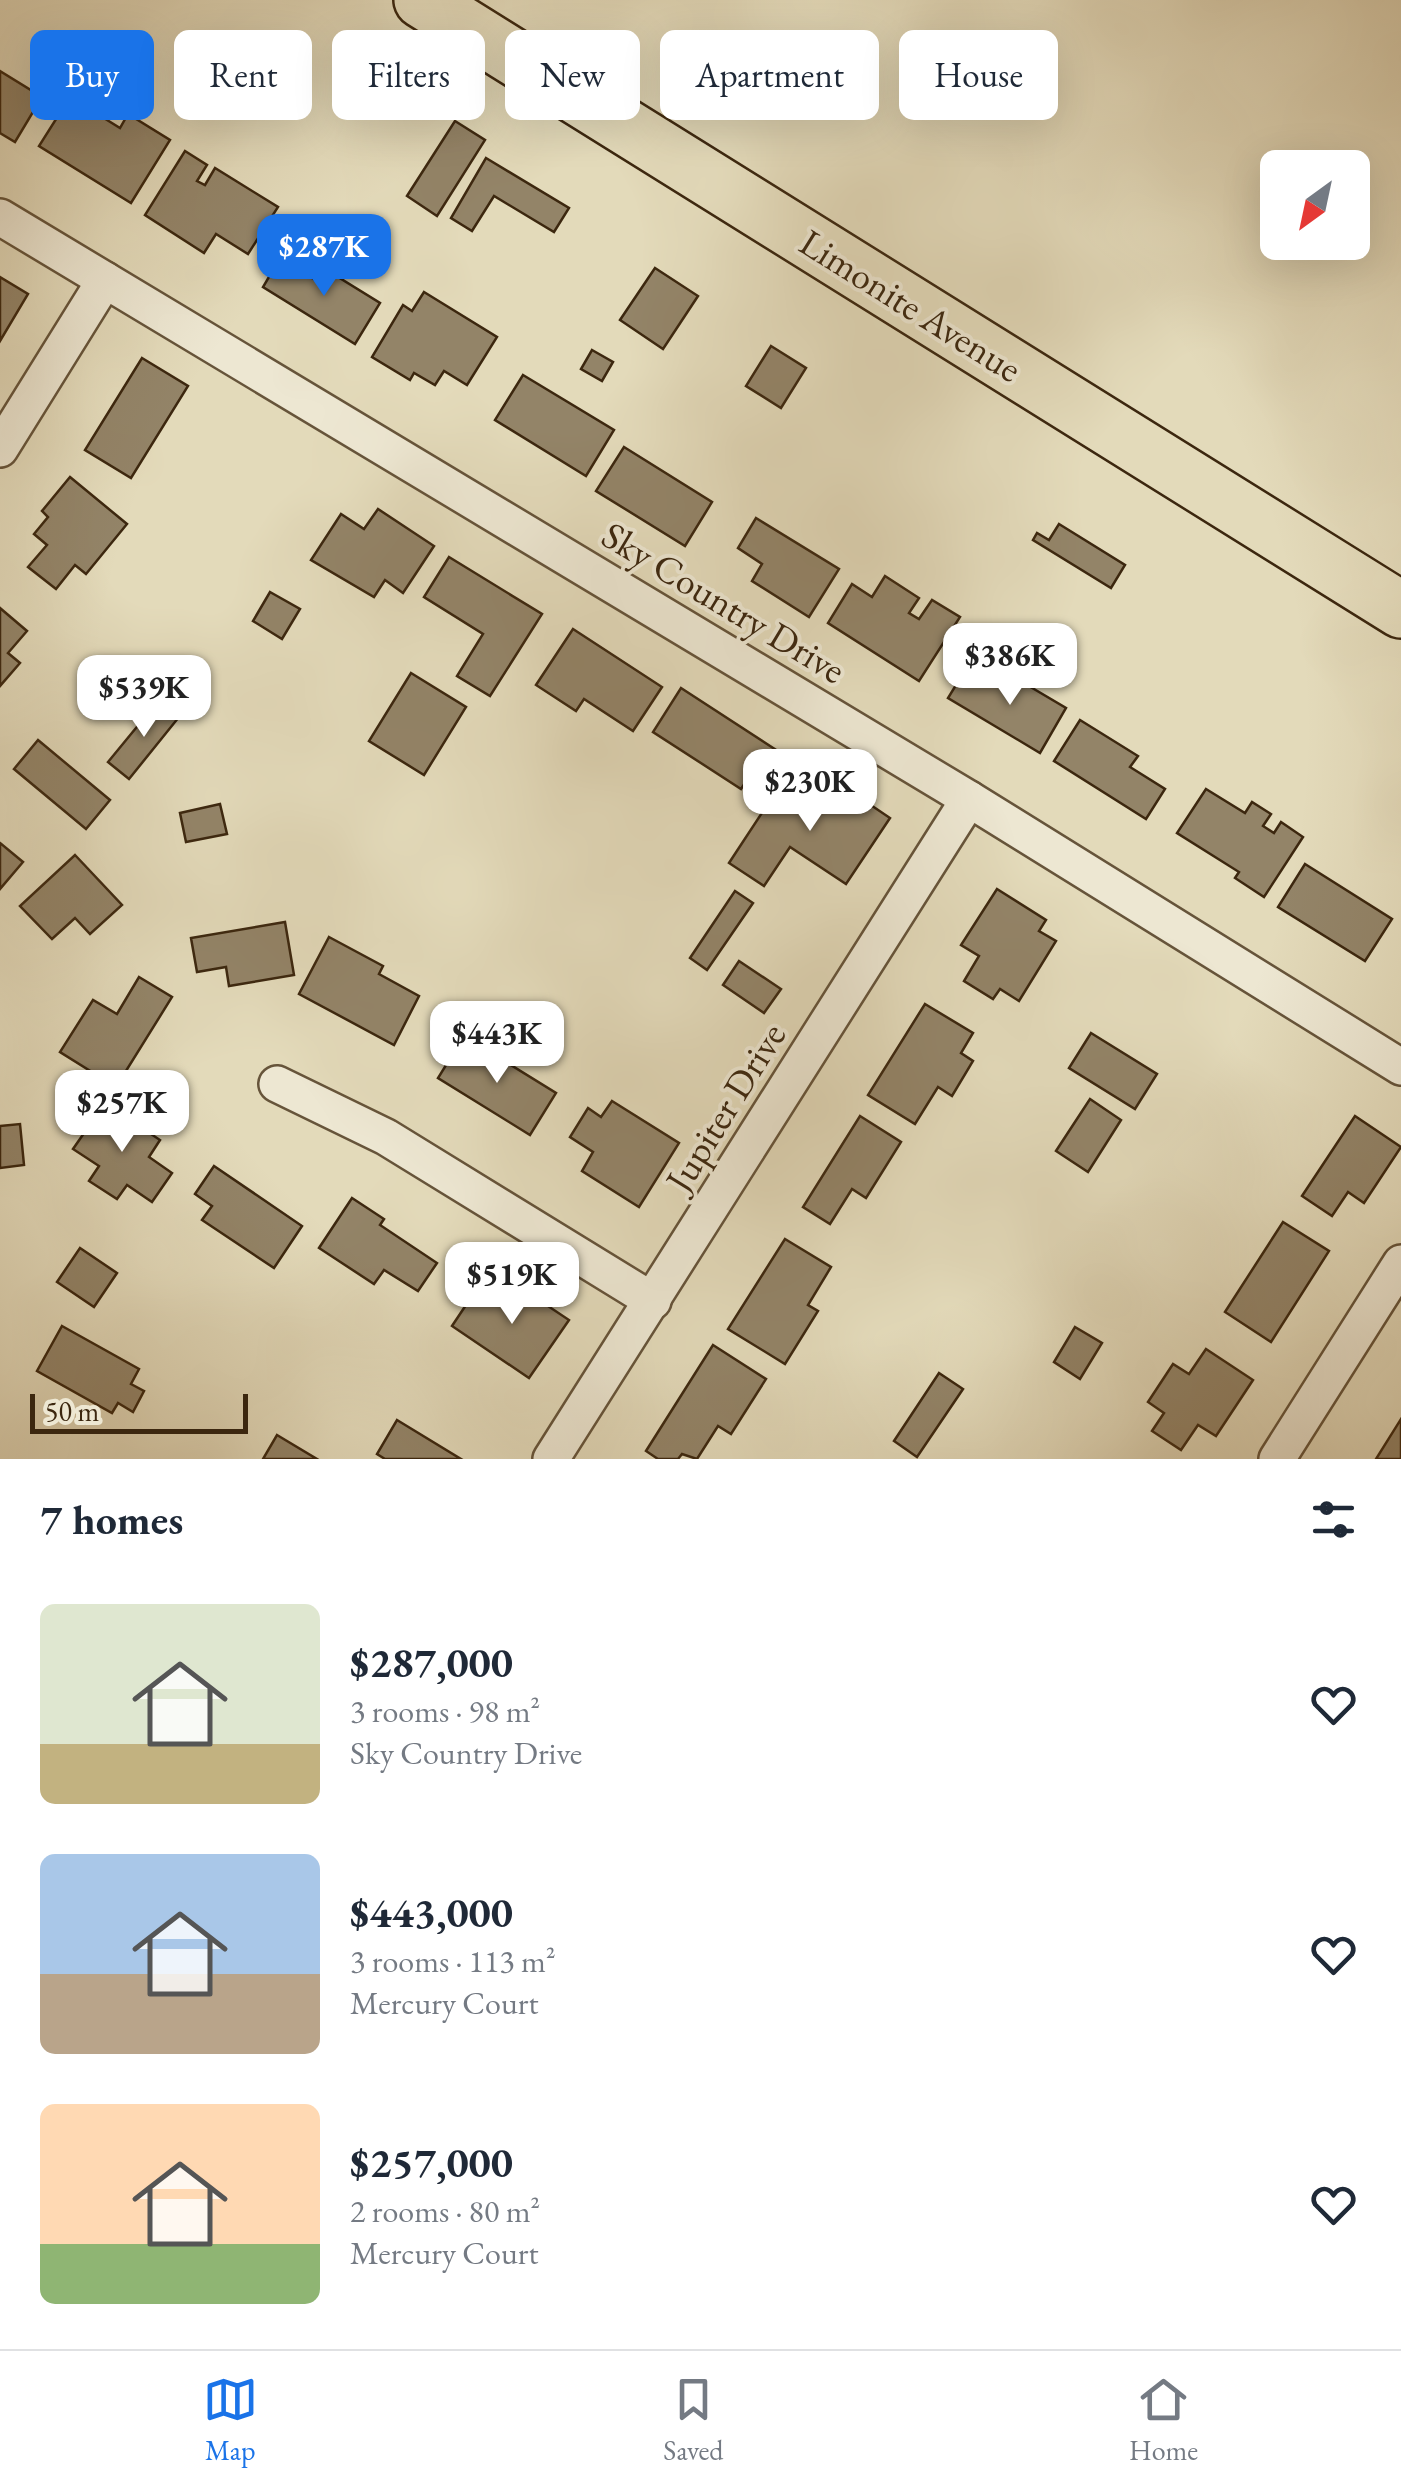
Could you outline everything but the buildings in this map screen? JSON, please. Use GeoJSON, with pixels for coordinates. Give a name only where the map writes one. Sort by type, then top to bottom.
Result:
{"type":"FeatureCollection","features":[{"type":"Feature","properties":{"kind":"main road","name":"Limonite Avenue"},"geometry":{"type":"LineString","coordinates":[[422,0],[1401,610]]}},
{"type":"Feature","properties":{"kind":"street","name":"Sky Country Drive"},"geometry":{"type":"LineString","coordinates":[[0,217],[969,799],[1401,1067]]}},
{"type":"Feature","properties":{"kind":"street"},"geometry":{"type":"LineString","coordinates":[[0,449],[106,280]]}},
{"type":"Feature","properties":{"kind":"street","name":"Jupiter Drive"},"geometry":{"type":"LineString","coordinates":[[551,1459],[969,799]]}},
{"type":"Feature","properties":{"kind":"street"},"geometry":{"type":"LineString","coordinates":[[276,1084],[386,1137],[654,1301]]}},
{"type":"Feature","properties":{"kind":"street"},"geometry":{"type":"LineString","coordinates":[[1277,1459],[1401,1263]]}}]}
